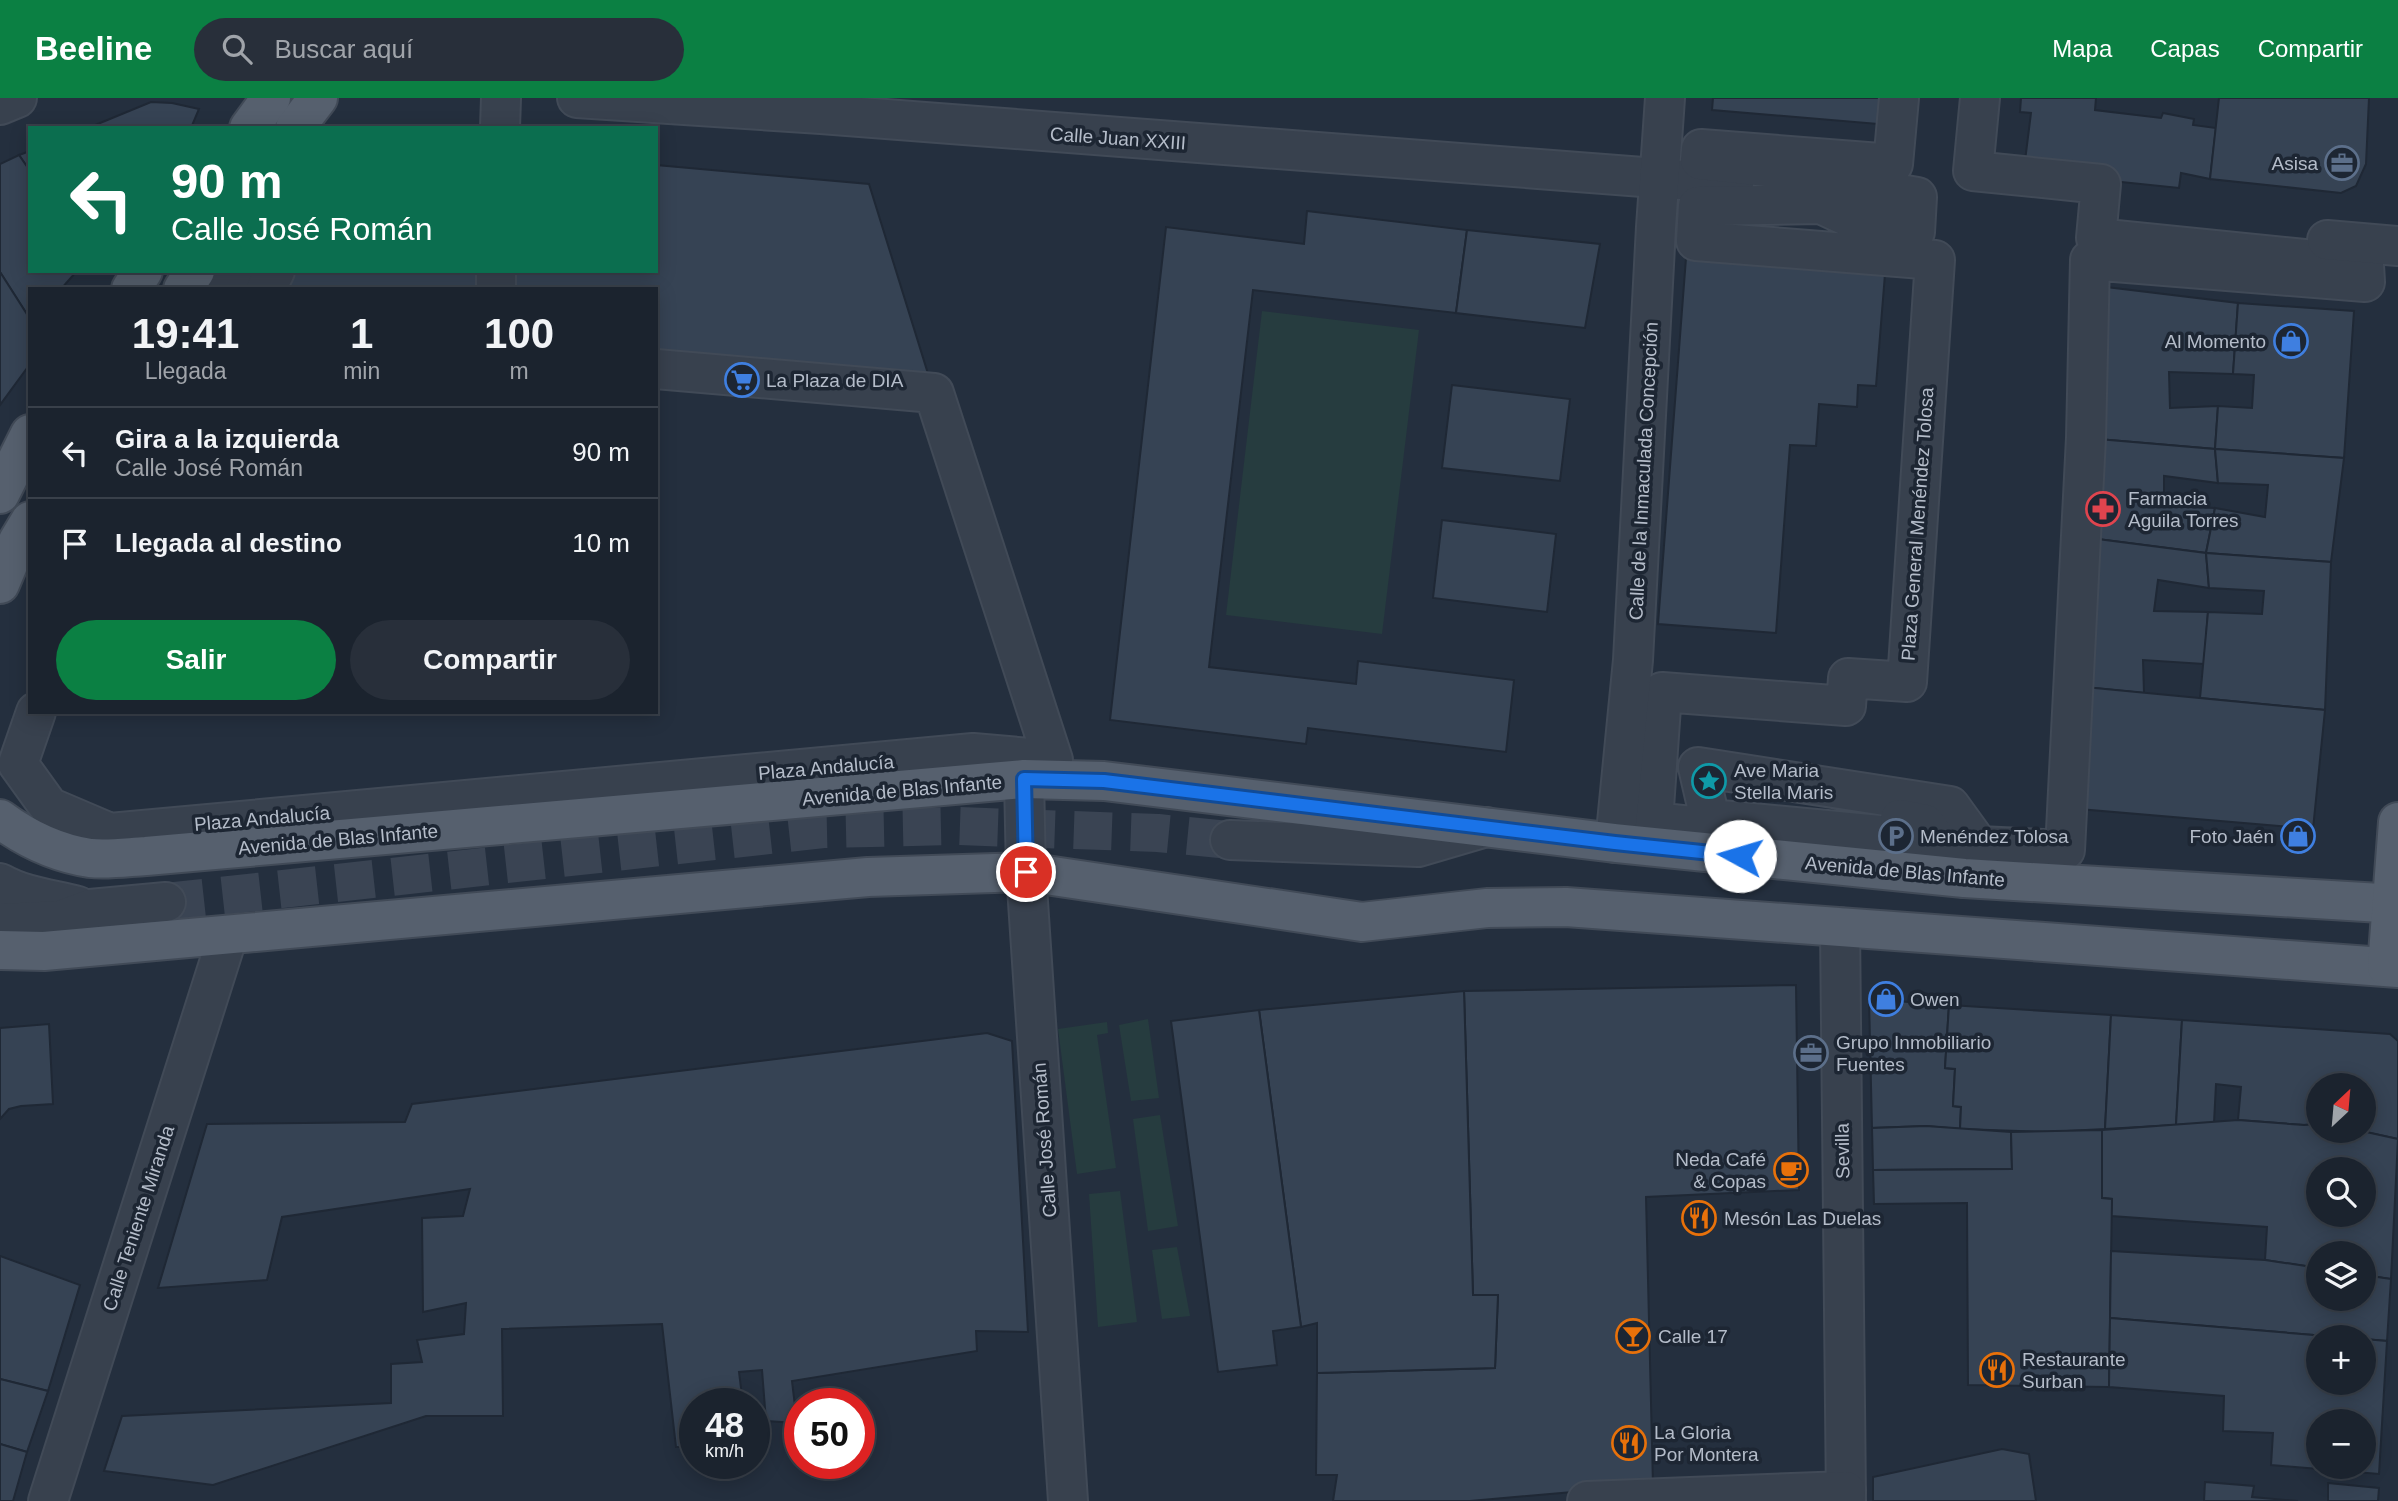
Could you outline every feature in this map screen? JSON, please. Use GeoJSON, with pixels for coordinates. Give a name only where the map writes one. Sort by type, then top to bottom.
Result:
{"type":"FeatureCollection","features":[{"type":"Feature","properties":{"kind":"main road"},"geometry":{"type":"LineString","coordinates":[[250,126],[271,98]]}},
{"type":"Feature","properties":{"kind":"main road"},"geometry":{"type":"LineString","coordinates":[[297,126],[318,98]]}},
{"type":"Feature","properties":{"kind":"main road"},"geometry":{"type":"LineString","coordinates":[[0,494],[28,438]]}},
{"type":"Feature","properties":{"kind":"main road"},"geometry":{"type":"LineString","coordinates":[[0,584],[28,524]]}},
{"type":"Feature","properties":{"kind":"main road","name":"Avenida de Blas Infante"},"geometry":{"type":"LineString","coordinates":[[0,819],[42,845],[92,858],[146,856],[1024,779],[1104,781],[1615,843],[1964,878],[2395,903]]}},
{"type":"Feature","properties":{"kind":"main road"},"geometry":{"type":"LineString","coordinates":[[0,950],[44,951],[868,877],[1026,872],[1362,922],[1487,908],[1566,907],[2393,967],[2398,822]]}},
{"type":"Feature","properties":{"kind":"street"},"geometry":{"type":"LineString","coordinates":[[0,104],[17,98]]}},
{"type":"Feature","properties":{"kind":"street"},"geometry":{"type":"LineString","coordinates":[[500,126],[501,98]]}},
{"type":"Feature","properties":{"kind":"street","name":"Calle Juan XXIII"},"geometry":{"type":"LineString","coordinates":[[578,98],[818,106],[886,121],[1816,190],[1852,204],[1917,212]]}},
{"type":"Feature","properties":{"kind":"street","name":"Calle de la Inmaculada Concepción"},"geometry":{"type":"LineString","coordinates":[[1615,843],[1633,660],[1665,98]]}},
{"type":"Feature","properties":{"kind":"street"},"geometry":{"type":"LineString","coordinates":[[1899,98],[1893,164],[1701,149],[1700,160],[1842,175],[1859,187],[1917,197],[1917,212]]}},
{"type":"Feature","properties":{"kind":"street"},"geometry":{"type":"LineString","coordinates":[[1980,98],[1973,171],[2101,184],[2099,221],[2398,246]]}},
{"type":"Feature","properties":{"kind":"street","name":"Plaza General Menéndez Tolosa"},"geometry":{"type":"LineString","coordinates":[[1917,212],[1915,232],[1866,225],[1821,204],[1698,206],[1696,241],[1935,260],[1907,682],[1847,678],[1846,706],[1662,692],[1653,822],[1914,849],[1911,838],[1710,819],[1698,767],[1950,806],[1979,846],[2065,850],[2086,451],[2090,260],[2365,282],[2364,265],[2096,237],[2099,221]]}},
{"type":"Feature","properties":{"kind":"street"},"geometry":{"type":"LineString","coordinates":[[227,287],[237,273]]}},
{"type":"Feature","properties":{"kind":"street","name":"Plaza Andalucía"},"geometry":{"type":"LineString","coordinates":[[35,714],[18,764],[49,807],[110,833],[973,753],[1054,760],[934,393],[658,369]]}},
{"type":"Feature","properties":{"kind":"street","name":"Calle José Román"},"geometry":{"type":"LineString","coordinates":[[1024,779],[1026,872],[1068,1501]]}},
{"type":"Feature","properties":{"kind":"street"},"geometry":{"type":"LineString","coordinates":[[1817,803],[1924,824],[1964,878]]}},
{"type":"Feature","properties":{"kind":"street"},"geometry":{"type":"LineString","coordinates":[[1230,841],[1418,847],[1486,827]]}},
{"type":"Feature","properties":{"kind":"street"},"geometry":{"type":"LineString","coordinates":[[0,883],[38,899],[90,909]]}},
{"type":"Feature","properties":{"kind":"street"},"geometry":{"type":"LineString","coordinates":[[0,923],[60,920],[90,909],[166,902]]}},
{"type":"Feature","properties":{"kind":"street","name":"Sevilla"},"geometry":{"type":"LineString","coordinates":[[1840,927],[1846,1496]]}},
{"type":"Feature","properties":{"kind":"street","name":"Calle Teniente Miranda"},"geometry":{"type":"LineString","coordinates":[[48,1501],[228,934]]}},
{"type":"Feature","properties":{"kind":"street"},"geometry":{"type":"LineString","coordinates":[[1587,1501],[1846,1496]]}},
{"type":"Feature","properties":{"kind":"green space"},"geometry":{"type":"Polygon","coordinates":[[[1262,311],[1419,330],[1382,634],[1226,615],[1262,311]]]}},
{"type":"Feature","properties":{"kind":"green space"},"geometry":{"type":"Polygon","coordinates":[[[1148,1019],[1159,1098],[1131,1101],[1119,1025],[1148,1019]]]}},
{"type":"Feature","properties":{"kind":"green space"},"geometry":{"type":"Polygon","coordinates":[[[1107,1022],[1108,1033],[1097,1035],[1116,1168],[1077,1174],[1058,1029],[1107,1022]]]}},
{"type":"Feature","properties":{"kind":"green space"},"geometry":{"type":"Polygon","coordinates":[[[1160,1115],[1178,1226],[1148,1231],[1133,1119],[1160,1115]]]}},
{"type":"Feature","properties":{"kind":"green space"},"geometry":{"type":"Polygon","coordinates":[[[1120,1191],[1137,1322],[1098,1327],[1089,1194],[1120,1191]]]}},
{"type":"Feature","properties":{"kind":"green space"},"geometry":{"type":"Polygon","coordinates":[[[1177,1247],[1190,1316],[1162,1319],[1152,1250],[1177,1247]]]}},
{"type":"Feature","properties":{"kind":"building"},"geometry":{"type":"Polygon","coordinates":[[[1713,98],[1880,98],[1878,124],[1712,110],[1713,98]]]}},
{"type":"Feature","properties":{"kind":"building"},"geometry":{"type":"Polygon","coordinates":[[[2021,98],[2096,98],[2095,110],[2161,118],[2163,113],[2194,119],[2193,125],[2216,128],[2210,179],[2181,173],[2179,188],[2073,177],[2025,161],[2031,113],[2020,112],[2021,98]]]}},
{"type":"Feature","properties":{"kind":"building"},"geometry":{"type":"Polygon","coordinates":[[[2219,98],[2369,98],[2366,164],[2356,186],[2341,193],[2210,179],[2219,98]]]}},
{"type":"Feature","properties":{"kind":"building"},"geometry":{"type":"Polygon","coordinates":[[[151,102],[199,109],[192,126],[93,126],[151,102]]]}},
{"type":"Feature","properties":{"kind":"building"},"geometry":{"type":"Polygon","coordinates":[[[28,152],[28,168],[19,155],[28,152]]]}},
{"type":"Feature","properties":{"kind":"building"},"geometry":{"type":"Polygon","coordinates":[[[19,155],[28,168],[28,273],[75,273],[63,287],[28,287],[28,316],[0,272],[0,164],[19,155]]]}},
{"type":"Feature","properties":{"kind":"building"},"geometry":{"type":"Polygon","coordinates":[[[658,165],[869,184],[934,393],[658,369],[658,287],[267,287],[274,273],[658,273],[658,165]]]}},
{"type":"Feature","properties":{"kind":"building"},"geometry":{"type":"Polygon","coordinates":[[[1307,211],[1467,230],[1456,313],[1253,290],[1209,667],[1356,684],[1358,661],[1514,680],[1506,752],[1308,728],[1306,744],[1110,720],[1166,227],[1304,244],[1307,211]]]}},
{"type":"Feature","properties":{"kind":"building"},"geometry":{"type":"Polygon","coordinates":[[[1467,230],[1600,244],[1585,328],[1456,313],[1467,230]]]}},
{"type":"Feature","properties":{"kind":"building"},"geometry":{"type":"Polygon","coordinates":[[[1686,258],[1885,274],[1876,386],[1858,385],[1857,407],[1819,404],[1816,446],[1790,445],[1776,633],[1658,624],[1686,258]]]}},
{"type":"Feature","properties":{"kind":"building"},"geometry":{"type":"Polygon","coordinates":[[[0,272],[28,316],[28,367],[0,405],[0,272]]]}},
{"type":"Feature","properties":{"kind":"building"},"geometry":{"type":"Polygon","coordinates":[[[2106,287],[2238,303],[2233,374],[2169,372],[2170,408],[2218,406],[2215,449],[2086,438],[2106,287]]]}},
{"type":"Feature","properties":{"kind":"building"},"geometry":{"type":"Polygon","coordinates":[[[2238,303],[2354,311],[2344,458],[2215,449],[2218,406],[2252,408],[2254,375],[2233,374],[2238,303]]]}},
{"type":"Feature","properties":{"kind":"building"},"geometry":{"type":"Polygon","coordinates":[[[1452,385],[1570,399],[1560,481],[1442,468],[1452,385]]]}},
{"type":"Feature","properties":{"kind":"building"},"geometry":{"type":"Polygon","coordinates":[[[2086,438],[2215,449],[2218,483],[2164,476],[2164,506],[2215,508],[2206,553],[2082,537],[2086,438]]]}},
{"type":"Feature","properties":{"kind":"building"},"geometry":{"type":"Polygon","coordinates":[[[2215,449],[2344,458],[2331,562],[2206,553],[2215,508],[2265,517],[2268,485],[2218,483],[2215,449]]]}},
{"type":"Feature","properties":{"kind":"building"},"geometry":{"type":"Polygon","coordinates":[[[1442,520],[1556,534],[1547,612],[1433,598],[1442,520]]]}},
{"type":"Feature","properties":{"kind":"building"},"geometry":{"type":"Polygon","coordinates":[[[2082,537],[2206,553],[2209,588],[2158,580],[2154,611],[2208,612],[2204,664],[2143,660],[2144,693],[2074,686],[2082,537]]]}},
{"type":"Feature","properties":{"kind":"building"},"geometry":{"type":"Polygon","coordinates":[[[2206,553],[2331,562],[2325,710],[2200,698],[2208,612],[2262,614],[2264,591],[2209,588],[2206,553]]]}},
{"type":"Feature","properties":{"kind":"building"},"geometry":{"type":"Polygon","coordinates":[[[2074,686],[2325,710],[2313,829],[2067,808],[2074,686]]]}},
{"type":"Feature","properties":{"kind":"building"},"geometry":{"type":"Polygon","coordinates":[[[1796,985],[1799,1190],[1646,1197],[1653,1485],[1470,1501],[1333,1501],[1337,1475],[1316,1475],[1317,1373],[1495,1368],[1498,1295],[1473,1295],[1464,991],[1796,985]]]}},
{"type":"Feature","properties":{"kind":"building"},"geometry":{"type":"Polygon","coordinates":[[[1464,991],[1473,1295],[1498,1295],[1495,1368],[1317,1373],[1317,1323],[1301,1327],[1259,1010],[1464,991]]]}},
{"type":"Feature","properties":{"kind":"building"},"geometry":{"type":"Polygon","coordinates":[[[1869,999],[1949,1005],[1945,1068],[1955,1069],[1953,1106],[1961,1107],[1960,1129],[1926,1126],[1872,1128],[1869,999]]]}},
{"type":"Feature","properties":{"kind":"building"},"geometry":{"type":"Polygon","coordinates":[[[1949,1005],[2111,1015],[2105,1129],[2048,1132],[1960,1129],[1961,1107],[1953,1106],[1955,1069],[1945,1068],[1949,1005]]]}},
{"type":"Feature","properties":{"kind":"building"},"geometry":{"type":"Polygon","coordinates":[[[1259,1010],[1301,1327],[1273,1331],[1277,1365],[1218,1372],[1171,1021],[1259,1010]]]}},
{"type":"Feature","properties":{"kind":"building"},"geometry":{"type":"Polygon","coordinates":[[[2111,1015],[2182,1020],[2176,1125],[2105,1129],[2111,1015]]]}},
{"type":"Feature","properties":{"kind":"building"},"geometry":{"type":"Polygon","coordinates":[[[2182,1020],[2390,1034],[2398,1041],[2398,1139],[2376,1134],[2376,1073],[2306,1073],[2306,1125],[2238,1120],[2241,1087],[2216,1084],[2214,1123],[2176,1125],[2182,1020]]]}},
{"type":"Feature","properties":{"kind":"building"},"geometry":{"type":"Polygon","coordinates":[[[49,1024],[53,1104],[9,1109],[0,1119],[0,1028],[49,1024]]]}},
{"type":"Feature","properties":{"kind":"building"},"geometry":{"type":"Polygon","coordinates":[[[987,1033],[1012,1041],[1028,1332],[976,1331],[977,1351],[792,1381],[793,1388],[784,1388],[784,1422],[770,1421],[770,1388],[763,1388],[762,1370],[739,1372],[741,1388],[679,1388],[679,1447],[676,1447],[662,1324],[502,1329],[503,1416],[426,1416],[213,1485],[104,1471],[122,1416],[391,1403],[391,1364],[422,1362],[417,1340],[464,1334],[466,1303],[423,1312],[422,1218],[463,1216],[470,1189],[282,1217],[267,1280],[158,1288],[207,1124],[405,1122],[412,1104],[987,1033]]]}},
{"type":"Feature","properties":{"kind":"building"},"geometry":{"type":"Polygon","coordinates":[[[2238,1120],[2306,1125],[2306,1143],[2376,1143],[2376,1134],[2398,1139],[2391,1279],[2376,1277],[2376,1241],[2306,1241],[2306,1266],[2265,1260],[2267,1227],[2111,1216],[2112,1199],[2102,1198],[2102,1130],[2238,1120]]]}},
{"type":"Feature","properties":{"kind":"building"},"geometry":{"type":"Polygon","coordinates":[[[1926,1126],[2011,1132],[2012,1169],[1873,1170],[1872,1128],[1926,1126]]]}},
{"type":"Feature","properties":{"kind":"building"},"geometry":{"type":"Polygon","coordinates":[[[2102,1130],[2102,1198],[2112,1199],[2109,1387],[1968,1385],[1967,1203],[1874,1204],[1873,1170],[2012,1169],[2011,1132],[2102,1130]]]}},
{"type":"Feature","properties":{"kind":"building"},"geometry":{"type":"Polygon","coordinates":[[[2111,1251],[2265,1260],[2306,1266],[2306,1311],[2376,1311],[2376,1277],[2391,1279],[2387,1341],[2376,1340],[2376,1325],[2306,1325],[2306,1334],[2110,1318],[2111,1251]]]}},
{"type":"Feature","properties":{"kind":"building"},"geometry":{"type":"Polygon","coordinates":[[[0,1256],[80,1285],[48,1391],[0,1379],[0,1256]]]}},
{"type":"Feature","properties":{"kind":"building"},"geometry":{"type":"Polygon","coordinates":[[[2110,1318],[2306,1334],[2306,1395],[2376,1395],[2376,1340],[2387,1341],[2379,1474],[2376,1474],[2376,1409],[2306,1409],[2306,1468],[2271,1465],[2273,1433],[2223,1431],[2224,1396],[2109,1387],[2110,1318]]]}},
{"type":"Feature","properties":{"kind":"building"},"geometry":{"type":"Polygon","coordinates":[[[0,1379],[48,1391],[27,1452],[0,1444],[0,1379]]]}},
{"type":"Feature","properties":{"kind":"building"},"geometry":{"type":"Polygon","coordinates":[[[0,1444],[27,1452],[13,1501],[0,1501],[0,1444]]]}},
{"type":"Feature","properties":{"kind":"building"},"geometry":{"type":"Polygon","coordinates":[[[2002,1449],[2029,1454],[2036,1501],[1873,1501],[1873,1477],[2002,1449]]]}},
{"type":"Feature","properties":{"kind":"building"},"geometry":{"type":"Polygon","coordinates":[[[2205,1482],[2254,1486],[2252,1497],[2298,1501],[2204,1501],[2205,1482]]]}},
{"type":"Feature","properties":{"kind":"building"},"geometry":{"type":"Polygon","coordinates":[[[2328,1483],[2379,1488],[2378,1501],[2328,1501],[2328,1483]]]}},
{"type":"Feature","properties":{"kind":"tunnel"},"geometry":{"type":"LineString","coordinates":[[166,902],[823,829],[958,826],[1158,833],[1230,840]]}},
{"type":"Feature","properties":{"kind":"place","name":"Asisa"},"geometry":{"type":"Point","coordinates":[2342,163]}},
{"type":"Feature","properties":{"kind":"place","name":"Al Momento"},"geometry":{"type":"Point","coordinates":[2291,341]}},
{"type":"Feature","properties":{"kind":"place","name":"La Plaza de DIA"},"geometry":{"type":"Point","coordinates":[742,380]}},
{"type":"Feature","properties":{"kind":"place","name":"Farmacia Aguila Torres"},"geometry":{"type":"Point","coordinates":[2103,509]}},
{"type":"Feature","properties":{"kind":"place","name":"Ave Maria Stella Maris"},"geometry":{"type":"Point","coordinates":[1709,781]}},
{"type":"Feature","properties":{"kind":"place","name":"Menéndez Tolosa"},"geometry":{"type":"Point","coordinates":[1896,836]}},
{"type":"Feature","properties":{"kind":"place","name":"Foto Jaén"},"geometry":{"type":"Point","coordinates":[2298,836]}},
{"type":"Feature","properties":{"kind":"place","name":"Owen"},"geometry":{"type":"Point","coordinates":[1886,999]}},
{"type":"Feature","properties":{"kind":"place","name":"Grupo Inmobiliario Fuentes"},"geometry":{"type":"Point","coordinates":[1811,1053]}},
{"type":"Feature","properties":{"kind":"place","name":"Neda Café & Copas"},"geometry":{"type":"Point","coordinates":[1791,1170]}},
{"type":"Feature","properties":{"kind":"place","name":"Mesón Las Duelas"},"geometry":{"type":"Point","coordinates":[1699,1218]}},
{"type":"Feature","properties":{"kind":"place","name":"Calle 17"},"geometry":{"type":"Point","coordinates":[1633,1336]}},
{"type":"Feature","properties":{"kind":"place","name":"Restaurante Surban"},"geometry":{"type":"Point","coordinates":[1997,1370]}},
{"type":"Feature","properties":{"kind":"place","name":"La Gloria Por Montera"},"geometry":{"type":"Point","coordinates":[1629,1443]}},
{"type":"Feature","properties":{"kind":"route"},"geometry":{"type":"LineString","coordinates":[[1026,872],[1024,779],[1104,781],[1740,856]]}}]}
